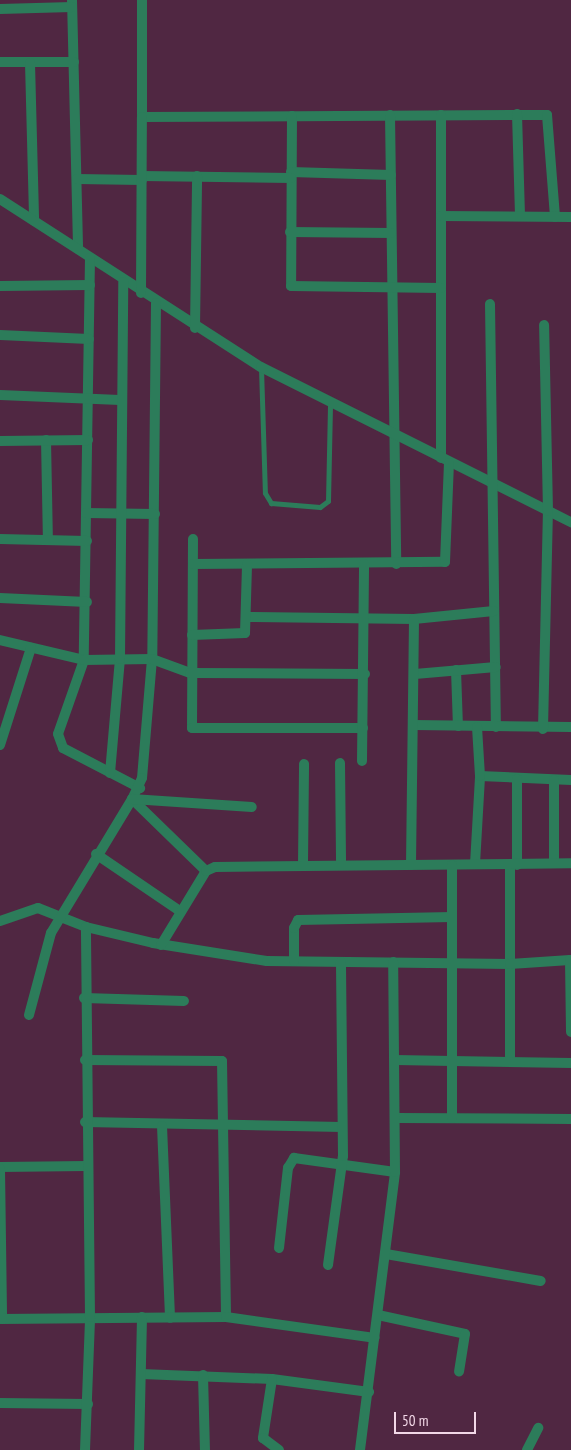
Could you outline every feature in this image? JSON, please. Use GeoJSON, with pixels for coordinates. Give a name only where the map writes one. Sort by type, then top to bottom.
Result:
{"type":"FeatureCollection","features":[{"type":"Feature","properties":{"kind":"street"},"geometry":{"type":"LineString","coordinates":[[141,293],[142,0]]}},
{"type":"Feature","properties":{"kind":"street"},"geometry":{"type":"LineString","coordinates":[[0,9],[72,3],[78,249]]}},
{"type":"Feature","properties":{"kind":"street"},"geometry":{"type":"LineString","coordinates":[[0,62],[74,62]]}},
{"type":"Feature","properties":{"kind":"street"},"geometry":{"type":"LineString","coordinates":[[30,62],[34,220]]}},
{"type":"Feature","properties":{"kind":"street"},"geometry":{"type":"LineString","coordinates":[[142,117],[517,114],[550,118],[555,217]]}},
{"type":"Feature","properties":{"kind":"street"},"geometry":{"type":"LineString","coordinates":[[517,114],[520,216]]}},
{"type":"Feature","properties":{"kind":"street"},"geometry":{"type":"LineString","coordinates":[[390,115],[396,564]]}},
{"type":"Feature","properties":{"kind":"street"},"geometry":{"type":"LineString","coordinates":[[192,564],[396,564],[448,559],[441,288],[441,115]]}},
{"type":"Feature","properties":{"kind":"street"},"geometry":{"type":"LineString","coordinates":[[292,116],[289,281],[294,289],[441,288]]}},
{"type":"Feature","properties":{"kind":"street"},"geometry":{"type":"LineString","coordinates":[[77,179],[390,175]]}},
{"type":"Feature","properties":{"kind":"street"},"geometry":{"type":"LineString","coordinates":[[195,328],[197,176]]}},
{"type":"Feature","properties":{"kind":"street"},"geometry":{"type":"LineString","coordinates":[[0,198],[78,249],[123,282],[261,367],[394,432],[445,461],[571,522]]}},
{"type":"Feature","properties":{"kind":"street"},"geometry":{"type":"LineString","coordinates":[[441,216],[571,217]]}},
{"type":"Feature","properties":{"kind":"street"},"geometry":{"type":"LineString","coordinates":[[290,232],[391,233]]}},
{"type":"Feature","properties":{"kind":"street"},"geometry":{"type":"LineString","coordinates":[[90,258],[86,513],[87,602],[84,660],[58,734],[60,744],[140,788]]}},
{"type":"Feature","properties":{"kind":"street"},"geometry":{"type":"LineString","coordinates":[[110,773],[120,659],[120,400],[123,282]]}},
{"type":"Feature","properties":{"kind":"street"},"geometry":{"type":"LineString","coordinates":[[0,286],[90,285]]}},
{"type":"Feature","properties":{"kind":"street"},"geometry":{"type":"LineString","coordinates":[[29,1015],[45,948],[59,916],[96,854],[140,788],[152,659],[156,303]]}},
{"type":"Feature","properties":{"kind":"street"},"geometry":{"type":"LineString","coordinates":[[490,304],[496,727]]}},
{"type":"Feature","properties":{"kind":"street"},"geometry":{"type":"LineString","coordinates":[[543,729],[548,511],[544,325]]}},
{"type":"Feature","properties":{"kind":"street"},"geometry":{"type":"LineString","coordinates":[[0,335],[89,338]]}},
{"type":"Feature","properties":{"kind":"street"},"geometry":{"type":"LineString","coordinates":[[0,395],[120,400]]}},
{"type":"Feature","properties":{"kind":"street"},"geometry":{"type":"LineString","coordinates":[[46,440],[48,540]]}},
{"type":"Feature","properties":{"kind":"street"},"geometry":{"type":"LineString","coordinates":[[0,441],[88,440]]}},
{"type":"Feature","properties":{"kind":"street"},"geometry":{"type":"LineString","coordinates":[[86,513],[155,514]]}},
{"type":"Feature","properties":{"kind":"street"},"geometry":{"type":"LineString","coordinates":[[0,539],[87,541]]}},
{"type":"Feature","properties":{"kind":"street"},"geometry":{"type":"LineString","coordinates":[[193,539],[189,720],[196,730],[363,728]]}},
{"type":"Feature","properties":{"kind":"street"},"geometry":{"type":"LineString","coordinates":[[192,635],[243,634],[247,617],[247,564]]}},
{"type":"Feature","properties":{"kind":"street"},"geometry":{"type":"LineString","coordinates":[[362,761],[365,674],[364,564]]}},
{"type":"Feature","properties":{"kind":"street"},"geometry":{"type":"LineString","coordinates":[[0,598],[87,602]]}},
{"type":"Feature","properties":{"kind":"street"},"geometry":{"type":"LineString","coordinates":[[247,617],[414,619],[494,611]]}},
{"type":"Feature","properties":{"kind":"street"},"geometry":{"type":"LineString","coordinates":[[411,865],[415,674],[414,619]]}},
{"type":"Feature","properties":{"kind":"street"},"geometry":{"type":"LineString","coordinates":[[0,640],[84,660],[152,659],[190,674],[365,674]]}},
{"type":"Feature","properties":{"kind":"street"},"geometry":{"type":"LineString","coordinates":[[0,745],[31,648]]}},
{"type":"Feature","properties":{"kind":"street"},"geometry":{"type":"LineString","coordinates":[[415,674],[496,667]]}},
{"type":"Feature","properties":{"kind":"street"},"geometry":{"type":"LineString","coordinates":[[456,670],[458,726]]}},
{"type":"Feature","properties":{"kind":"street"},"geometry":{"type":"LineString","coordinates":[[414,725],[543,729],[571,727]]}},
{"type":"Feature","properties":{"kind":"street"},"geometry":{"type":"LineString","coordinates":[[475,864],[480,776],[477,726]]}},
{"type":"Feature","properties":{"kind":"street"},"geometry":{"type":"LineString","coordinates":[[340,763],[342,863]]}},
{"type":"Feature","properties":{"kind":"street"},"geometry":{"type":"LineString","coordinates":[[303,864],[304,764]]}},
{"type":"Feature","properties":{"kind":"street"},"geometry":{"type":"LineString","coordinates":[[480,776],[571,780]]}},
{"type":"Feature","properties":{"kind":"street"},"geometry":{"type":"LineString","coordinates":[[510,1059],[510,964],[518,779]]}},
{"type":"Feature","properties":{"kind":"street"},"geometry":{"type":"LineString","coordinates":[[554,780],[554,863]]}},
{"type":"Feature","properties":{"kind":"street"},"geometry":{"type":"LineString","coordinates":[[132,799],[252,807]]}},
{"type":"Feature","properties":{"kind":"street"},"geometry":{"type":"LineString","coordinates":[[132,799],[206,871]]}},
{"type":"Feature","properties":{"kind":"street"},"geometry":{"type":"LineString","coordinates":[[96,854],[180,911]]}},
{"type":"Feature","properties":{"kind":"street"},"geometry":{"type":"LineString","coordinates":[[161,944],[206,871],[215,867],[342,863],[514,865],[571,863]]}},
{"type":"Feature","properties":{"kind":"street"},"geometry":{"type":"LineString","coordinates":[[452,865],[452,1118]]}},
{"type":"Feature","properties":{"kind":"street"},"geometry":{"type":"LineString","coordinates":[[0,921],[38,908],[86,927],[161,944],[294,962],[510,964],[570,958],[571,1032]]}},
{"type":"Feature","properties":{"kind":"street"},"geometry":{"type":"LineString","coordinates":[[294,962],[294,928],[298,920],[452,918]]}},
{"type":"Feature","properties":{"kind":"street"},"geometry":{"type":"LineString","coordinates":[[86,927],[84,998],[85,1122],[90,1317],[86,1450]]}},
{"type":"Feature","properties":{"kind":"street"},"geometry":{"type":"LineString","coordinates":[[328,1265],[342,1167],[341,962]]}},
{"type":"Feature","properties":{"kind":"street"},"geometry":{"type":"LineString","coordinates":[[360,1450],[369,1392],[395,1172],[396,1118],[393,962]]}},
{"type":"Feature","properties":{"kind":"street"},"geometry":{"type":"LineString","coordinates":[[84,998],[184,1001]]}},
{"type":"Feature","properties":{"kind":"street"},"geometry":{"type":"LineString","coordinates":[[85,1060],[216,1058],[225,1067],[226,1317]]}},
{"type":"Feature","properties":{"kind":"street"},"geometry":{"type":"LineString","coordinates":[[395,1060],[510,1059],[571,1062]]}},
{"type":"Feature","properties":{"kind":"street"},"geometry":{"type":"LineString","coordinates":[[396,1118],[571,1118]]}},
{"type":"Feature","properties":{"kind":"street"},"geometry":{"type":"LineString","coordinates":[[85,1122],[162,1126],[342,1127]]}},
{"type":"Feature","properties":{"kind":"street"},"geometry":{"type":"LineString","coordinates":[[162,1126],[170,1318]]}},
{"type":"Feature","properties":{"kind":"street"},"geometry":{"type":"LineString","coordinates":[[278,1248],[291,1161],[302,1158],[342,1167],[395,1172]]}},
{"type":"Feature","properties":{"kind":"street"},"geometry":{"type":"LineString","coordinates":[[86,1166],[0,1168],[1,1319],[226,1317],[375,1338]]}},
{"type":"Feature","properties":{"kind":"street"},"geometry":{"type":"LineString","coordinates":[[386,1254],[540,1281]]}},
{"type":"Feature","properties":{"kind":"street"},"geometry":{"type":"LineString","coordinates":[[378,1315],[465,1334],[459,1372]]}},
{"type":"Feature","properties":{"kind":"street"},"geometry":{"type":"LineString","coordinates":[[139,1450],[142,1317]]}},
{"type":"Feature","properties":{"kind":"street"},"geometry":{"type":"LineString","coordinates":[[141,1374],[203,1375],[272,1380],[369,1392]]}},
{"type":"Feature","properties":{"kind":"street"},"geometry":{"type":"LineString","coordinates":[[203,1375],[205,1450]]}},
{"type":"Feature","properties":{"kind":"street"},"geometry":{"type":"LineString","coordinates":[[272,1380],[263,1438],[279,1450]]}},
{"type":"Feature","properties":{"kind":"street"},"geometry":{"type":"LineString","coordinates":[[0,1403],[88,1404]]}},
{"type":"Feature","properties":{"kind":"street"},"geometry":{"type":"LineString","coordinates":[[527,1450],[538,1428]]}},
{"type":"Feature","properties":{"kind":"lane"},"geometry":{"type":"LineString","coordinates":[[261,367],[265,493],[271,503],[320,506],[328,501],[330,402]]}}]}
